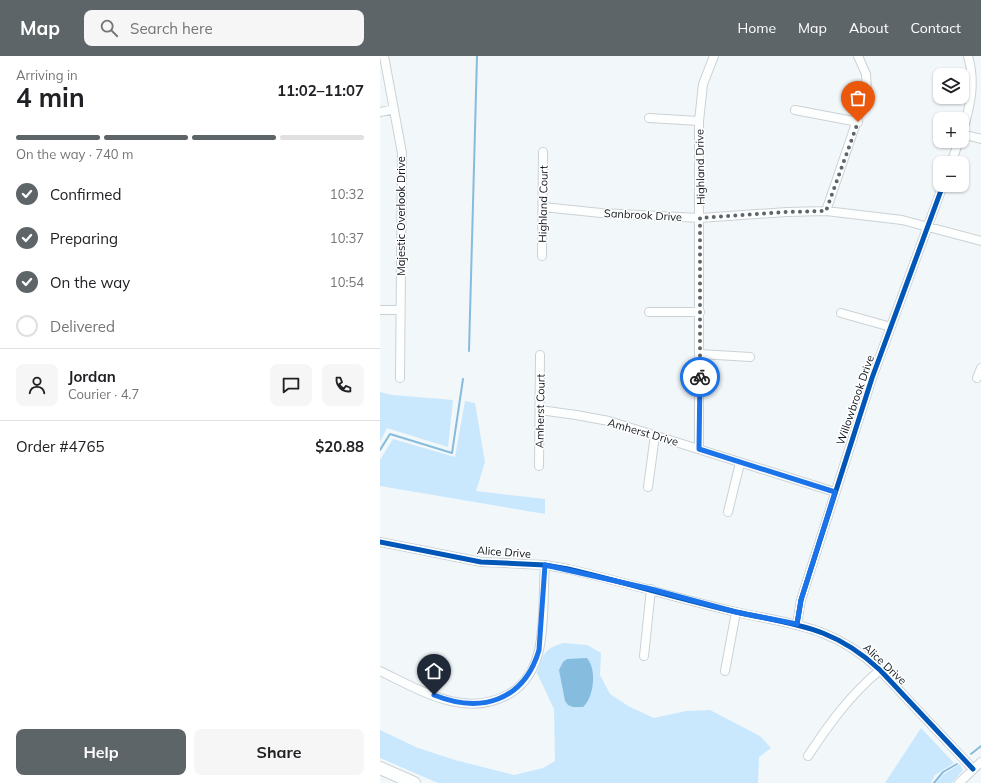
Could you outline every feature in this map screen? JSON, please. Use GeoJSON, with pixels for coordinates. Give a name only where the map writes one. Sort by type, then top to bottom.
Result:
{"type":"FeatureCollection","features":[{"type":"Feature","properties":{"kind":"highway"},"geometry":{"type":"LineString","coordinates":[[380,768],[414,783]]}},
{"type":"Feature","properties":{"kind":"street","name":"Majestic Overlook Drive"},"geometry":{"type":"LineString","coordinates":[[384,56],[402,153],[400,378]]}},
{"type":"Feature","properties":{"kind":"street","name":"Highland Drive"},"geometry":{"type":"LineString","coordinates":[[699,449],[699,121],[703,84],[714,56]]}},
{"type":"Feature","properties":{"kind":"street"},"geometry":{"type":"LineString","coordinates":[[826,211],[858,122],[867,91],[866,74],[858,56]]}},
{"type":"Feature","properties":{"kind":"street"},"geometry":{"type":"LineString","coordinates":[[968,112],[972,94],[972,75],[969,56]]}},
{"type":"Feature","properties":{"kind":"street"},"geometry":{"type":"LineString","coordinates":[[380,112],[394,109]]}},
{"type":"Feature","properties":{"kind":"street"},"geometry":{"type":"LineString","coordinates":[[795,110],[858,122]]}},
{"type":"Feature","properties":{"kind":"street"},"geometry":{"type":"LineString","coordinates":[[649,118],[699,121]]}},
{"type":"Feature","properties":{"kind":"street"},"geometry":{"type":"LineString","coordinates":[[969,136],[981,139]]}},
{"type":"Feature","properties":{"kind":"street","name":"Highland Court"},"geometry":{"type":"LineString","coordinates":[[542,256],[543,152]]}},
{"type":"Feature","properties":{"kind":"street","name":"Willowbrook Drive"},"geometry":{"type":"LineString","coordinates":[[797,624],[801,600],[835,492],[890,327],[940,192]]}},
{"type":"Feature","properties":{"kind":"street","name":"Sanbrook Drive"},"geometry":{"type":"LineString","coordinates":[[543,207],[601,213],[700,218],[826,211],[902,220],[981,241]]}},
{"type":"Feature","properties":{"kind":"street"},"geometry":{"type":"LineString","coordinates":[[380,310],[400,310]]}},
{"type":"Feature","properties":{"kind":"street"},"geometry":{"type":"LineString","coordinates":[[649,312],[700,312]]}},
{"type":"Feature","properties":{"kind":"street"},"geometry":{"type":"LineString","coordinates":[[842,313],[890,327]]}},
{"type":"Feature","properties":{"kind":"street"},"geometry":{"type":"LineString","coordinates":[[700,354],[750,357]]}},
{"type":"Feature","properties":{"kind":"street","name":"Amherst Court"},"geometry":{"type":"LineString","coordinates":[[539,466],[540,356]]}},
{"type":"Feature","properties":{"kind":"street"},"geometry":{"type":"LineString","coordinates":[[977,378],[981,368]]}},
{"type":"Feature","properties":{"kind":"street","name":"Amherst Drive"},"geometry":{"type":"LineString","coordinates":[[540,410],[590,417],[655,435],[835,492]]}},
{"type":"Feature","properties":{"kind":"street"},"geometry":{"type":"LineString","coordinates":[[648,487],[655,435]]}},
{"type":"Feature","properties":{"kind":"street"},"geometry":{"type":"LineString","coordinates":[[728,512],[740,463]]}},
{"type":"Feature","properties":{"kind":"street","name":"Alice Drive"},"geometry":{"type":"LineString","coordinates":[[380,542],[481,562],[545,565],[651,589],[736,612],[797,624],[834,637],[865,657],[880,670],[973,770]]}},
{"type":"Feature","properties":{"kind":"street"},"geometry":{"type":"LineString","coordinates":[[380,671],[455,703],[480,704],[498,700],[513,691],[530,673],[539,650],[545,565]]}},
{"type":"Feature","properties":{"kind":"street"},"geometry":{"type":"LineString","coordinates":[[644,656],[651,589]]}},
{"type":"Feature","properties":{"kind":"street"},"geometry":{"type":"LineString","coordinates":[[725,671],[736,612]]}},
{"type":"Feature","properties":{"kind":"street"},"geometry":{"type":"LineString","coordinates":[[808,756],[831,720],[867,681],[880,670]]}},
{"type":"Feature","properties":{"kind":"street"},"geometry":{"type":"LineString","coordinates":[[959,783],[981,762]]}},
{"type":"Feature","properties":{"kind":"shaded area"},"geometry":{"type":"Polygon","coordinates":[[[380,392],[392,395],[453,400],[448,447],[387,428],[380,442],[380,392]]]}},
{"type":"Feature","properties":{"kind":"shaded area"},"geometry":{"type":"Polygon","coordinates":[[[465,401],[475,403],[485,462],[476,491],[545,499],[545,514],[380,486],[380,460],[393,439],[455,457],[465,401]]]}},
{"type":"Feature","properties":{"kind":"shaded area"},"geometry":{"type":"Polygon","coordinates":[[[563,643],[587,645],[601,653],[600,675],[610,694],[630,707],[654,718],[686,711],[710,710],[760,736],[771,748],[759,757],[758,783],[438,783],[380,758],[380,730],[418,748],[455,760],[514,775],[543,768],[555,761],[554,709],[537,673],[543,657],[548,650],[563,643]]]}},
{"type":"Feature","properties":{"kind":"shaded area"},"geometry":{"type":"Polygon","coordinates":[[[587,658],[592,669],[593,676],[590,697],[583,707],[573,707],[568,705],[565,701],[559,670],[563,662],[567,659],[587,658]]]}},
{"type":"Feature","properties":{"kind":"shaded area"},"geometry":{"type":"Polygon","coordinates":[[[921,728],[954,763],[935,775],[931,783],[885,783],[921,728]]]}},
{"type":"Feature","properties":{"kind":"shaded area"},"geometry":{"type":"Polygon","coordinates":[[[960,764],[963,770],[952,783],[936,783],[944,774],[960,764]]]}},
{"type":"Feature","properties":{"kind":"waterway"},"geometry":{"type":"LineString","coordinates":[[469,351],[477,56]]}},
{"type":"Feature","properties":{"kind":"waterway"},"geometry":{"type":"LineString","coordinates":[[380,450],[390,434],[452,453],[463,379]]}},
{"type":"Feature","properties":{"kind":"waterway"},"geometry":{"type":"LineString","coordinates":[[971,754],[981,746]]}},
{"type":"Feature","properties":{"kind":"waterway"},"geometry":{"type":"LineString","coordinates":[[934,783],[943,772],[957,764]]}},
{"type":"Feature","properties":{"kind":"cycle path"},"geometry":{"type":"LineString","coordinates":[[797,624],[801,600],[872,378],[940,192]]}},
{"type":"Feature","properties":{"kind":"cycle path"},"geometry":{"type":"LineString","coordinates":[[380,542],[481,562],[545,565],[568,569],[715,607],[812,629],[846,644],[863,655],[880,670],[973,769]]}},
{"type":"Feature","properties":{"kind":"way so far"},"geometry":{"type":"LineString","coordinates":[[700,377],[700,218],[826,211],[858,122]]}},
{"type":"Feature","properties":{"kind":"route"},"geometry":{"type":"LineString","coordinates":[[434,695],[455,703],[473,705],[498,700],[518,688],[530,673],[536,662],[539,650],[545,565],[651,589],[736,612],[797,624],[801,600],[835,492],[699,449],[700,377]]}}]}
